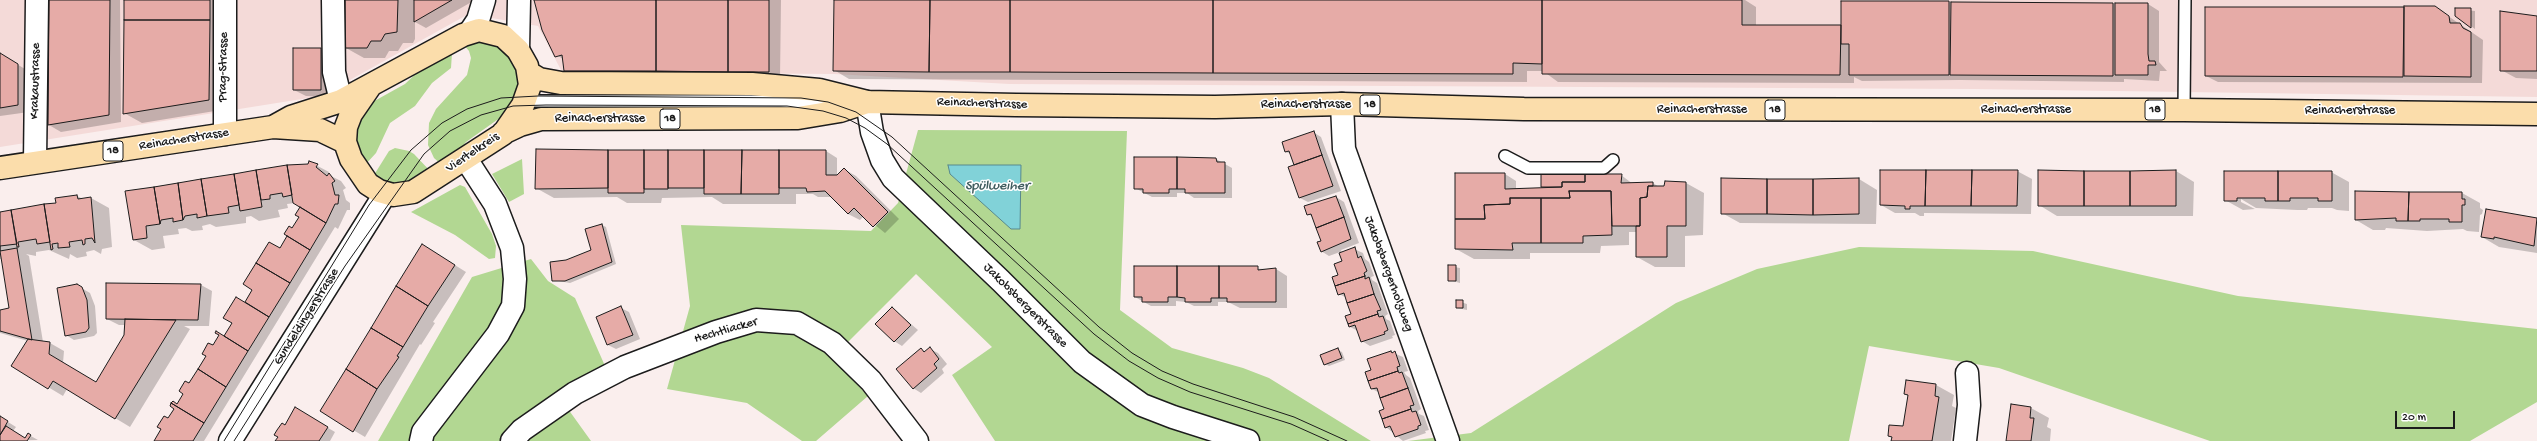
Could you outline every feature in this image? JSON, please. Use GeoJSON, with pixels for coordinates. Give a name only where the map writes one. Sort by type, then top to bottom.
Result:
{"type":"FeatureCollection","features":[{"type":"Feature","properties":{"kind":"main road","name":"Viertelkreis"},"geometry":{"type":"LineString","coordinates":[[470,32],[494,32],[502,36],[518,50],[529,73],[530,86],[525,101],[503,134],[413,192],[398,195],[385,194],[372,187],[351,159],[345,142],[346,127],[351,114],[371,85],[470,32]]}},
{"type":"Feature","properties":{"kind":"main road","name":"Reinacherstrasse"},"geometry":{"type":"LineString","coordinates":[[529,73],[539,79],[561,83],[700,83],[786,87],[818,90],[867,102],[1095,106],[1342,104],[1524,109],[2184,110],[2537,114]]}},
{"type":"Feature","properties":{"kind":"main road","name":"Reinacherstrasse"},"geometry":{"type":"LineString","coordinates":[[273,126],[291,117],[341,101],[371,85]]}},
{"type":"Feature","properties":{"kind":"main road","name":"Reinacherstrasse"},"geometry":{"type":"LineString","coordinates":[[503,134],[520,125],[541,119],[798,118],[840,111],[867,102]]}},
{"type":"Feature","properties":{"kind":"main road","name":"Reinacherstrasse"},"geometry":{"type":"LineString","coordinates":[[0,168],[273,126],[320,130],[345,142]]}},
{"type":"Feature","properties":{"kind":"street","name":"Krakaustrasse"},"geometry":{"type":"LineString","coordinates":[[35,162],[37,0]]}},
{"type":"Feature","properties":{"kind":"street","name":"Prag-Strasse"},"geometry":{"type":"LineString","coordinates":[[224,0],[223,114],[225,134]]}},
{"type":"Feature","properties":{"kind":"street"},"geometry":{"type":"LineString","coordinates":[[332,0],[334,72],[341,101]]}},
{"type":"Feature","properties":{"kind":"street"},"geometry":{"type":"LineString","coordinates":[[470,32],[478,20],[484,0]]}},
{"type":"Feature","properties":{"kind":"street"},"geometry":{"type":"LineString","coordinates":[[518,50],[519,0]]}},
{"type":"Feature","properties":{"kind":"street","name":"Jakobsbergerstrasse"},"geometry":{"type":"LineString","coordinates":[[867,102],[872,132],[882,160],[893,178],[1001,281],[1082,362],[1142,405],[1173,417],[1248,441]]}},
{"type":"Feature","properties":{"kind":"street","name":"Jakobsbergerholzweg"},"geometry":{"type":"LineString","coordinates":[[1342,104],[1344,149],[1448,441]]}},
{"type":"Feature","properties":{"kind":"street"},"geometry":{"type":"LineString","coordinates":[[421,441],[424,432],[498,334],[513,306],[515,279],[512,248],[495,204],[466,158]]}},
{"type":"Feature","properties":{"kind":"street","name":"Gundeldingerstrasse"},"geometry":{"type":"LineString","coordinates":[[230,441],[385,194]]}},
{"type":"Feature","properties":{"kind":"street","name":"Hechtliacker"},"geometry":{"type":"LineString","coordinates":[[512,441],[522,430],[575,392],[625,367],[716,332],[756,320],[797,323],[832,343],[871,380],[917,441]]}},
{"type":"Feature","properties":{"kind":"street"},"geometry":{"type":"LineString","coordinates":[[1966,441],[1969,406],[1967,373]]}},
{"type":"Feature","properties":{"kind":"lane"},"geometry":{"type":"LineString","coordinates":[[2184,110],[2185,0]]}},
{"type":"Feature","properties":{"kind":"lane"},"geometry":{"type":"LineString","coordinates":[[525,101],[788,101],[810,103],[840,111]]}},
{"type":"Feature","properties":{"kind":"lane"},"geometry":{"type":"LineString","coordinates":[[1505,156],[1528,168],[1604,168],[1613,160]]}},
{"type":"Feature","properties":{"kind":"shaded area"},"geometry":{"type":"Polygon","coordinates":[[[0,0],[2537,0],[2537,97],[1974,89],[1009,84],[834,74],[562,72],[538,26],[486,17],[465,16],[321,96],[0,147],[0,0]]]}},
{"type":"Feature","properties":{"kind":"green space"},"geometry":{"type":"Polygon","coordinates":[[[477,39],[499,45],[511,56],[517,67],[520,90],[504,115],[466,142],[458,152],[442,165],[434,158],[428,145],[429,123],[436,109],[467,75],[471,58],[469,51],[463,44],[477,39]]]}},
{"type":"Feature","properties":{"kind":"green space"},"geometry":{"type":"Polygon","coordinates":[[[452,53],[451,68],[432,83],[415,106],[390,123],[376,153],[365,165],[354,137],[355,128],[369,104],[405,84],[422,68],[452,53]]]}},
{"type":"Feature","properties":{"kind":"green space"},"geometry":{"type":"Polygon","coordinates":[[[918,130],[1127,131],[1120,310],[1172,348],[1243,368],[1269,378],[1371,441],[995,441],[952,375],[992,347],[916,274],[832,358],[868,396],[816,441],[802,441],[747,403],[667,389],[690,306],[681,225],[871,231],[898,203],[918,130]]]}},
{"type":"Feature","properties":{"kind":"green space"},"geometry":{"type":"Polygon","coordinates":[[[395,148],[409,151],[414,154],[432,173],[411,184],[391,184],[374,175],[389,151],[395,148]]]}},
{"type":"Feature","properties":{"kind":"green space"},"geometry":{"type":"Polygon","coordinates":[[[522,159],[524,194],[509,202],[492,174],[522,159]]]}},
{"type":"Feature","properties":{"kind":"green space"},"geometry":{"type":"Polygon","coordinates":[[[460,185],[465,187],[492,234],[496,246],[495,258],[489,259],[455,235],[411,212],[460,185]]]}},
{"type":"Feature","properties":{"kind":"green space"},"geometry":{"type":"Polygon","coordinates":[[[1859,247],[2033,251],[2238,296],[2537,329],[2537,402],[2470,441],[2210,441],[1999,368],[1869,346],[1849,441],[1408,441],[1471,433],[1676,303],[1757,269],[1859,247]]]}},
{"type":"Feature","properties":{"kind":"green space"},"geometry":{"type":"Polygon","coordinates":[[[531,259],[548,281],[575,298],[609,375],[563,402],[591,441],[378,441],[472,277],[531,259]]]}},
{"type":"Feature","properties":{"kind":"water","name":"Spülweiher"},"geometry":{"type":"Polygon","coordinates":[[[948,165],[1021,165],[1020,229],[1011,229],[950,174],[948,165]]]}},
{"type":"Feature","properties":{"kind":"building"},"geometry":{"type":"Polygon","coordinates":[[[49,0],[110,0],[109,115],[48,125],[49,0]]]}},
{"type":"Feature","properties":{"kind":"building"},"geometry":{"type":"Polygon","coordinates":[[[124,0],[210,0],[210,20],[124,20],[124,0]]]}},
{"type":"Feature","properties":{"kind":"building"},"geometry":{"type":"Polygon","coordinates":[[[345,0],[398,0],[397,32],[385,34],[381,41],[371,41],[367,48],[345,48],[345,0]]]}},
{"type":"Feature","properties":{"kind":"building"},"geometry":{"type":"Polygon","coordinates":[[[414,0],[452,0],[414,22],[414,0]]]}},
{"type":"Feature","properties":{"kind":"building"},"geometry":{"type":"Polygon","coordinates":[[[534,0],[656,0],[656,71],[564,71],[562,55],[555,57],[542,30],[534,0]]]}},
{"type":"Feature","properties":{"kind":"building"},"geometry":{"type":"Polygon","coordinates":[[[656,0],[728,0],[728,72],[656,71],[656,0]]]}},
{"type":"Feature","properties":{"kind":"building"},"geometry":{"type":"Polygon","coordinates":[[[728,0],[769,0],[769,72],[728,72],[728,0]]]}},
{"type":"Feature","properties":{"kind":"building"},"geometry":{"type":"Polygon","coordinates":[[[834,0],[930,0],[929,72],[833,71],[834,0]]]}},
{"type":"Feature","properties":{"kind":"building"},"geometry":{"type":"Polygon","coordinates":[[[930,0],[1010,0],[1010,72],[929,72],[930,0]]]}},
{"type":"Feature","properties":{"kind":"building"},"geometry":{"type":"Polygon","coordinates":[[[1010,0],[1213,0],[1213,73],[1010,72],[1010,0]]]}},
{"type":"Feature","properties":{"kind":"building"},"geometry":{"type":"Polygon","coordinates":[[[1213,0],[1542,0],[1542,64],[1513,63],[1513,74],[1213,73],[1213,0]]]}},
{"type":"Feature","properties":{"kind":"building"},"geometry":{"type":"Polygon","coordinates":[[[1542,0],[1742,0],[1742,25],[1841,25],[1840,75],[1542,74],[1542,0]]]}},
{"type":"Feature","properties":{"kind":"building"},"geometry":{"type":"Polygon","coordinates":[[[1841,1],[1949,1],[1949,75],[1849,75],[1849,44],[1841,44],[1841,1]]]}},
{"type":"Feature","properties":{"kind":"building"},"geometry":{"type":"Polygon","coordinates":[[[1951,2],[2113,3],[2113,76],[1950,75],[1951,2]]]}},
{"type":"Feature","properties":{"kind":"building"},"geometry":{"type":"Polygon","coordinates":[[[2115,3],[2148,3],[2148,54],[2149,61],[2155,61],[2156,65],[2148,65],[2148,75],[2115,75],[2115,3]]]}},
{"type":"Feature","properties":{"kind":"building"},"geometry":{"type":"Polygon","coordinates":[[[2404,6],[2435,6],[2449,16],[2450,23],[2460,23],[2463,28],[2471,32],[2471,77],[2404,76],[2404,6]]]}},
{"type":"Feature","properties":{"kind":"building"},"geometry":{"type":"Polygon","coordinates":[[[2205,7],[2404,7],[2403,77],[2205,76],[2205,7]]]}},
{"type":"Feature","properties":{"kind":"building"},"geometry":{"type":"Polygon","coordinates":[[[2455,8],[2471,8],[2471,28],[2455,16],[2455,8]]]}},
{"type":"Feature","properties":{"kind":"building"},"geometry":{"type":"Polygon","coordinates":[[[2500,11],[2537,16],[2537,71],[2500,71],[2500,11]]]}},
{"type":"Feature","properties":{"kind":"building"},"geometry":{"type":"Polygon","coordinates":[[[124,20],[210,20],[209,100],[123,114],[124,20]]]}},
{"type":"Feature","properties":{"kind":"building"},"geometry":{"type":"Polygon","coordinates":[[[293,48],[321,48],[321,90],[293,90],[293,48]]]}},
{"type":"Feature","properties":{"kind":"building"},"geometry":{"type":"Polygon","coordinates":[[[0,53],[18,64],[18,105],[0,108],[0,53]]]}},
{"type":"Feature","properties":{"kind":"building"},"geometry":{"type":"Polygon","coordinates":[[[1314,131],[1322,155],[1294,165],[1289,151],[1285,152],[1282,142],[1314,131]]]}},
{"type":"Feature","properties":{"kind":"building"},"geometry":{"type":"Polygon","coordinates":[[[536,149],[608,150],[608,188],[535,189],[536,149]]]}},
{"type":"Feature","properties":{"kind":"building"},"geometry":{"type":"Polygon","coordinates":[[[608,150],[644,150],[644,193],[608,193],[608,150]]]}},
{"type":"Feature","properties":{"kind":"building"},"geometry":{"type":"Polygon","coordinates":[[[644,150],[668,150],[668,189],[644,189],[644,150]]]}},
{"type":"Feature","properties":{"kind":"building"},"geometry":{"type":"Polygon","coordinates":[[[668,150],[704,150],[704,188],[668,188],[668,150]]]}},
{"type":"Feature","properties":{"kind":"building"},"geometry":{"type":"Polygon","coordinates":[[[704,150],[742,150],[741,194],[704,194],[704,150]]]}},
{"type":"Feature","properties":{"kind":"building"},"geometry":{"type":"Polygon","coordinates":[[[742,150],[779,150],[779,194],[741,194],[742,150]]]}},
{"type":"Feature","properties":{"kind":"building"},"geometry":{"type":"Polygon","coordinates":[[[779,150],[826,150],[826,175],[837,175],[844,168],[888,212],[873,227],[854,208],[848,214],[825,191],[807,192],[806,188],[779,188],[779,150]]]}},
{"type":"Feature","properties":{"kind":"building"},"geometry":{"type":"Polygon","coordinates":[[[1322,155],[1333,186],[1299,198],[1288,167],[1322,155]]]}},
{"type":"Feature","properties":{"kind":"building"},"geometry":{"type":"Polygon","coordinates":[[[1134,157],[1177,157],[1177,189],[1169,189],[1169,193],[1143,193],[1143,189],[1134,189],[1134,157]]]}},
{"type":"Feature","properties":{"kind":"building"},"geometry":{"type":"Polygon","coordinates":[[[1177,157],[1216,158],[1217,162],[1225,162],[1225,193],[1185,193],[1185,189],[1177,189],[1177,157]]]}},
{"type":"Feature","properties":{"kind":"building"},"geometry":{"type":"Polygon","coordinates":[[[309,161],[318,164],[316,167],[327,176],[329,173],[335,181],[332,183],[335,195],[339,195],[338,204],[335,204],[326,223],[293,203],[287,165],[308,164],[309,161]]]}},
{"type":"Feature","properties":{"kind":"building"},"geometry":{"type":"Polygon","coordinates":[[[1541,162],[1585,162],[1585,182],[1562,182],[1562,187],[1541,187],[1541,162]]]}},
{"type":"Feature","properties":{"kind":"building"},"geometry":{"type":"Polygon","coordinates":[[[287,165],[292,195],[283,197],[282,193],[270,195],[270,199],[261,200],[256,170],[287,165]]]}},
{"type":"Feature","properties":{"kind":"building"},"geometry":{"type":"Polygon","coordinates":[[[256,170],[262,207],[240,211],[234,174],[256,170]]]}},
{"type":"Feature","properties":{"kind":"building"},"geometry":{"type":"Polygon","coordinates":[[[1880,170],[1926,170],[1925,206],[1910,206],[1910,209],[1905,209],[1905,206],[1880,205],[1880,170]]]}},
{"type":"Feature","properties":{"kind":"building"},"geometry":{"type":"Polygon","coordinates":[[[1926,170],[1972,170],[1971,206],[1925,206],[1926,170]]]}},
{"type":"Feature","properties":{"kind":"building"},"geometry":{"type":"Polygon","coordinates":[[[1972,170],[2018,170],[2017,206],[1971,206],[1972,170]]]}},
{"type":"Feature","properties":{"kind":"building"},"geometry":{"type":"Polygon","coordinates":[[[2038,170],[2084,171],[2084,206],[2038,206],[2038,170]]]}},
{"type":"Feature","properties":{"kind":"building"},"geometry":{"type":"Polygon","coordinates":[[[2176,170],[2176,206],[2130,206],[2130,171],[2176,170]]]}},
{"type":"Feature","properties":{"kind":"building"},"geometry":{"type":"Polygon","coordinates":[[[2084,171],[2130,171],[2130,206],[2084,206],[2084,171]]]}},
{"type":"Feature","properties":{"kind":"building"},"geometry":{"type":"Polygon","coordinates":[[[2224,171],[2278,171],[2278,201],[2265,201],[2265,198],[2237,198],[2237,201],[2224,201],[2224,171]]]}},
{"type":"Feature","properties":{"kind":"building"},"geometry":{"type":"Polygon","coordinates":[[[2278,171],[2332,171],[2332,201],[2318,201],[2318,198],[2290,198],[2290,201],[2278,201],[2278,171]]]}},
{"type":"Feature","properties":{"kind":"building"},"geometry":{"type":"Polygon","coordinates":[[[1455,173],[1505,173],[1505,189],[1562,187],[1562,182],[1585,182],[1585,174],[1622,174],[1621,183],[1653,182],[1653,186],[1648,186],[1647,197],[1640,198],[1640,226],[1612,226],[1611,191],[1569,191],[1570,198],[1510,198],[1510,204],[1484,205],[1485,219],[1455,219],[1455,173]]]}},
{"type":"Feature","properties":{"kind":"building"},"geometry":{"type":"Polygon","coordinates":[[[234,174],[239,205],[228,207],[229,213],[207,216],[201,179],[234,174]]]}},
{"type":"Feature","properties":{"kind":"building"},"geometry":{"type":"Polygon","coordinates":[[[1721,178],[1767,179],[1767,214],[1721,214],[1721,178]]]}},
{"type":"Feature","properties":{"kind":"building"},"geometry":{"type":"Polygon","coordinates":[[[1859,178],[1859,214],[1813,215],[1813,179],[1859,178]]]}},
{"type":"Feature","properties":{"kind":"building"},"geometry":{"type":"Polygon","coordinates":[[[201,179],[207,216],[197,218],[197,214],[185,216],[183,220],[178,183],[201,179]]]}},
{"type":"Feature","properties":{"kind":"building"},"geometry":{"type":"Polygon","coordinates":[[[1767,179],[1813,179],[1813,215],[1767,214],[1767,179]]]}},
{"type":"Feature","properties":{"kind":"building"},"geometry":{"type":"Polygon","coordinates":[[[1665,181],[1686,182],[1686,226],[1667,226],[1667,257],[1636,257],[1636,226],[1640,226],[1640,198],[1647,197],[1648,186],[1664,186],[1665,181]]]}},
{"type":"Feature","properties":{"kind":"building"},"geometry":{"type":"Polygon","coordinates":[[[178,183],[183,220],[173,222],[173,218],[161,220],[160,224],[154,187],[178,183]]]}},
{"type":"Feature","properties":{"kind":"building"},"geometry":{"type":"Polygon","coordinates":[[[154,187],[160,224],[146,226],[147,238],[133,240],[125,191],[154,187]]]}},
{"type":"Feature","properties":{"kind":"building"},"geometry":{"type":"Polygon","coordinates":[[[1569,191],[1611,191],[1612,235],[1583,236],[1583,243],[1541,243],[1541,198],[1570,198],[1569,191]]]}},
{"type":"Feature","properties":{"kind":"building"},"geometry":{"type":"Polygon","coordinates":[[[2355,191],[2409,192],[2408,221],[2396,221],[2396,218],[2355,220],[2355,191]]]}},
{"type":"Feature","properties":{"kind":"building"},"geometry":{"type":"Polygon","coordinates":[[[2409,192],[2462,192],[2462,199],[2465,199],[2465,205],[2462,205],[2462,222],[2449,222],[2449,219],[2420,219],[2420,221],[2408,221],[2409,192]]]}},
{"type":"Feature","properties":{"kind":"building"},"geometry":{"type":"Polygon","coordinates":[[[77,195],[78,199],[91,197],[95,243],[92,238],[85,239],[85,244],[83,245],[82,240],[69,242],[70,247],[58,248],[58,243],[52,244],[53,249],[51,250],[44,204],[56,203],[55,198],[77,195]]]}},
{"type":"Feature","properties":{"kind":"building"},"geometry":{"type":"Polygon","coordinates":[[[1336,196],[1344,217],[1316,228],[1311,214],[1307,215],[1304,206],[1336,196]]]}},
{"type":"Feature","properties":{"kind":"building"},"geometry":{"type":"Polygon","coordinates":[[[1510,198],[1541,198],[1541,243],[1512,243],[1513,250],[1455,249],[1455,219],[1485,219],[1484,205],[1510,204],[1510,198]]]}},
{"type":"Feature","properties":{"kind":"building"},"geometry":{"type":"Polygon","coordinates":[[[44,204],[50,242],[37,244],[36,239],[18,242],[19,247],[17,247],[11,210],[44,204]]]}},
{"type":"Feature","properties":{"kind":"building"},"geometry":{"type":"Polygon","coordinates":[[[300,207],[326,223],[310,250],[284,234],[289,226],[292,228],[299,217],[295,215],[300,207]]]}},
{"type":"Feature","properties":{"kind":"building"},"geometry":{"type":"Polygon","coordinates":[[[2486,209],[2537,218],[2534,246],[2494,237],[2494,239],[2481,237],[2486,209]]]}},
{"type":"Feature","properties":{"kind":"building"},"geometry":{"type":"Polygon","coordinates":[[[11,210],[17,244],[0,246],[0,212],[11,210]]]}},
{"type":"Feature","properties":{"kind":"building"},"geometry":{"type":"Polygon","coordinates":[[[1344,217],[1351,239],[1321,252],[1317,242],[1321,241],[1316,228],[1344,217]]]}},
{"type":"Feature","properties":{"kind":"building"},"geometry":{"type":"Polygon","coordinates":[[[602,224],[612,262],[565,281],[552,281],[550,262],[566,260],[591,250],[585,229],[602,224]]]}},
{"type":"Feature","properties":{"kind":"building"},"geometry":{"type":"Polygon","coordinates":[[[287,236],[310,250],[290,283],[256,263],[269,242],[280,248],[287,236]]]}},
{"type":"Feature","properties":{"kind":"building"},"geometry":{"type":"Polygon","coordinates":[[[422,244],[455,265],[428,306],[396,286],[422,244]]]}},
{"type":"Feature","properties":{"kind":"building"},"geometry":{"type":"Polygon","coordinates":[[[1355,247],[1358,258],[1361,256],[1367,271],[1364,273],[1365,276],[1335,286],[1332,277],[1338,275],[1334,264],[1342,261],[1339,253],[1355,247]]]}},
{"type":"Feature","properties":{"kind":"building"},"geometry":{"type":"Polygon","coordinates":[[[17,248],[32,340],[0,331],[0,310],[9,308],[0,251],[17,248]]]}},
{"type":"Feature","properties":{"kind":"building"},"geometry":{"type":"Polygon","coordinates":[[[256,263],[290,283],[269,317],[245,302],[252,290],[243,284],[256,263]]]}},
{"type":"Feature","properties":{"kind":"building"},"geometry":{"type":"Polygon","coordinates":[[[1448,265],[1456,265],[1456,281],[1448,281],[1448,265]]]}},
{"type":"Feature","properties":{"kind":"building"},"geometry":{"type":"Polygon","coordinates":[[[1134,266],[1177,266],[1177,297],[1168,297],[1168,302],[1142,302],[1142,297],[1134,297],[1134,266]]]}},
{"type":"Feature","properties":{"kind":"building"},"geometry":{"type":"Polygon","coordinates":[[[1177,266],[1219,266],[1219,298],[1211,298],[1211,302],[1185,302],[1185,298],[1177,297],[1177,266]]]}},
{"type":"Feature","properties":{"kind":"building"},"geometry":{"type":"Polygon","coordinates":[[[1219,266],[1258,266],[1258,270],[1276,268],[1276,302],[1227,302],[1227,298],[1219,298],[1219,266]]]}},
{"type":"Feature","properties":{"kind":"building"},"geometry":{"type":"Polygon","coordinates":[[[1365,276],[1365,279],[1369,277],[1374,294],[1347,303],[1344,293],[1338,295],[1335,286],[1365,276]]]}},
{"type":"Feature","properties":{"kind":"building"},"geometry":{"type":"Polygon","coordinates":[[[106,283],[201,284],[198,320],[106,319],[106,283]]]}},
{"type":"Feature","properties":{"kind":"building"},"geometry":{"type":"Polygon","coordinates":[[[77,284],[82,287],[87,300],[89,328],[86,332],[65,336],[57,288],[77,284]]]}},
{"type":"Feature","properties":{"kind":"building"},"geometry":{"type":"Polygon","coordinates":[[[396,286],[428,306],[403,347],[371,328],[396,286]]]}},
{"type":"Feature","properties":{"kind":"building"},"geometry":{"type":"Polygon","coordinates":[[[1374,294],[1381,310],[1377,311],[1378,314],[1348,324],[1345,316],[1351,314],[1347,303],[1374,294]]]}},
{"type":"Feature","properties":{"kind":"building"},"geometry":{"type":"Polygon","coordinates":[[[236,297],[269,317],[248,351],[224,336],[232,323],[223,318],[236,297]]]}},
{"type":"Feature","properties":{"kind":"building"},"geometry":{"type":"Polygon","coordinates":[[[1456,300],[1463,300],[1463,308],[1456,308],[1456,300]]]}},
{"type":"Feature","properties":{"kind":"building"},"geometry":{"type":"Polygon","coordinates":[[[621,306],[633,335],[607,345],[596,317],[621,306]]]}},
{"type":"Feature","properties":{"kind":"building"},"geometry":{"type":"Polygon","coordinates":[[[892,307],[911,325],[894,342],[875,324],[892,307]]]}},
{"type":"Feature","properties":{"kind":"building"},"geometry":{"type":"Polygon","coordinates":[[[1378,314],[1379,317],[1383,316],[1388,330],[1384,332],[1385,334],[1361,342],[1355,325],[1349,327],[1348,324],[1378,314]]]}},
{"type":"Feature","properties":{"kind":"building"},"geometry":{"type":"Polygon","coordinates":[[[125,319],[176,320],[115,419],[53,381],[48,389],[11,366],[28,339],[50,342],[49,354],[96,382],[124,335],[125,319]]]}},
{"type":"Feature","properties":{"kind":"building"},"geometry":{"type":"Polygon","coordinates":[[[371,328],[403,347],[397,356],[399,357],[377,389],[346,369],[371,328]]]}},
{"type":"Feature","properties":{"kind":"building"},"geometry":{"type":"Polygon","coordinates":[[[216,331],[248,351],[226,387],[198,369],[206,356],[202,354],[208,343],[213,345],[219,335],[215,333],[216,331]]]}},
{"type":"Feature","properties":{"kind":"building"},"geometry":{"type":"Polygon","coordinates":[[[930,347],[939,359],[934,364],[937,368],[913,389],[896,369],[921,348],[924,352],[930,347]]]}},
{"type":"Feature","properties":{"kind":"building"},"geometry":{"type":"Polygon","coordinates":[[[1338,348],[1342,358],[1324,365],[1320,355],[1338,348]]]}},
{"type":"Feature","properties":{"kind":"building"},"geometry":{"type":"Polygon","coordinates":[[[1391,351],[1392,353],[1395,351],[1400,366],[1397,367],[1398,371],[1368,381],[1365,372],[1371,370],[1367,359],[1391,351]]]}},
{"type":"Feature","properties":{"kind":"building"},"geometry":{"type":"Polygon","coordinates":[[[198,369],[226,387],[204,423],[171,403],[173,401],[177,404],[183,394],[179,391],[185,381],[189,383],[198,369]]]}},
{"type":"Feature","properties":{"kind":"building"},"geometry":{"type":"Polygon","coordinates":[[[346,369],[377,389],[353,432],[320,411],[346,369]]]}},
{"type":"Feature","properties":{"kind":"building"},"geometry":{"type":"Polygon","coordinates":[[[1398,371],[1399,373],[1402,372],[1408,388],[1380,398],[1377,388],[1371,389],[1368,381],[1398,371]]]}},
{"type":"Feature","properties":{"kind":"building"},"geometry":{"type":"Polygon","coordinates":[[[1906,380],[1936,384],[1935,396],[1939,397],[1932,441],[1891,441],[1892,437],[1888,436],[1889,425],[1903,426],[1908,395],[1904,394],[1906,380]]]}},
{"type":"Feature","properties":{"kind":"building"},"geometry":{"type":"Polygon","coordinates":[[[1408,388],[1414,405],[1410,406],[1411,409],[1382,419],[1379,411],[1384,409],[1380,398],[1408,388]]]}},
{"type":"Feature","properties":{"kind":"building"},"geometry":{"type":"Polygon","coordinates":[[[171,403],[204,423],[193,441],[154,441],[161,429],[157,427],[164,416],[168,418],[174,409],[170,406],[171,403]]]}},
{"type":"Feature","properties":{"kind":"building"},"geometry":{"type":"Polygon","coordinates":[[[2011,404],[2031,407],[2030,418],[2034,418],[2031,441],[2006,441],[2011,404]]]}},
{"type":"Feature","properties":{"kind":"building"},"geometry":{"type":"Polygon","coordinates":[[[295,407],[328,427],[319,441],[275,441],[278,437],[274,435],[282,423],[285,425],[295,407]]]}},
{"type":"Feature","properties":{"kind":"building"},"geometry":{"type":"Polygon","coordinates":[[[1411,409],[1412,412],[1416,411],[1421,425],[1418,426],[1418,429],[1395,437],[1390,426],[1385,428],[1382,419],[1411,409]]]}},
{"type":"Feature","properties":{"kind":"building"},"geometry":{"type":"Polygon","coordinates":[[[0,416],[8,421],[0,435],[0,416]]]}},
{"type":"Feature","properties":{"kind":"building"},"geometry":{"type":"Polygon","coordinates":[[[6,426],[25,438],[28,433],[31,435],[27,441],[0,441],[0,435],[6,426]]]}},
{"type":"Feature","properties":{"kind":"tram line"},"geometry":{"type":"LineString","coordinates":[[224,441],[369,205],[411,150],[442,123],[467,109],[501,98],[538,96],[801,98],[828,102],[856,112],[892,137],[1099,327],[1132,353],[1162,371],[1193,384],[1294,417],[1347,441]]}},
{"type":"Feature","properties":{"kind":"tram line"},"geometry":{"type":"LineString","coordinates":[[234,441],[345,266],[424,154],[450,131],[481,115],[513,106],[546,105],[787,106],[823,111],[846,118],[865,128],[887,144],[1094,334],[1129,361],[1158,378],[1190,392],[1291,424],[1329,441]]}}]}
